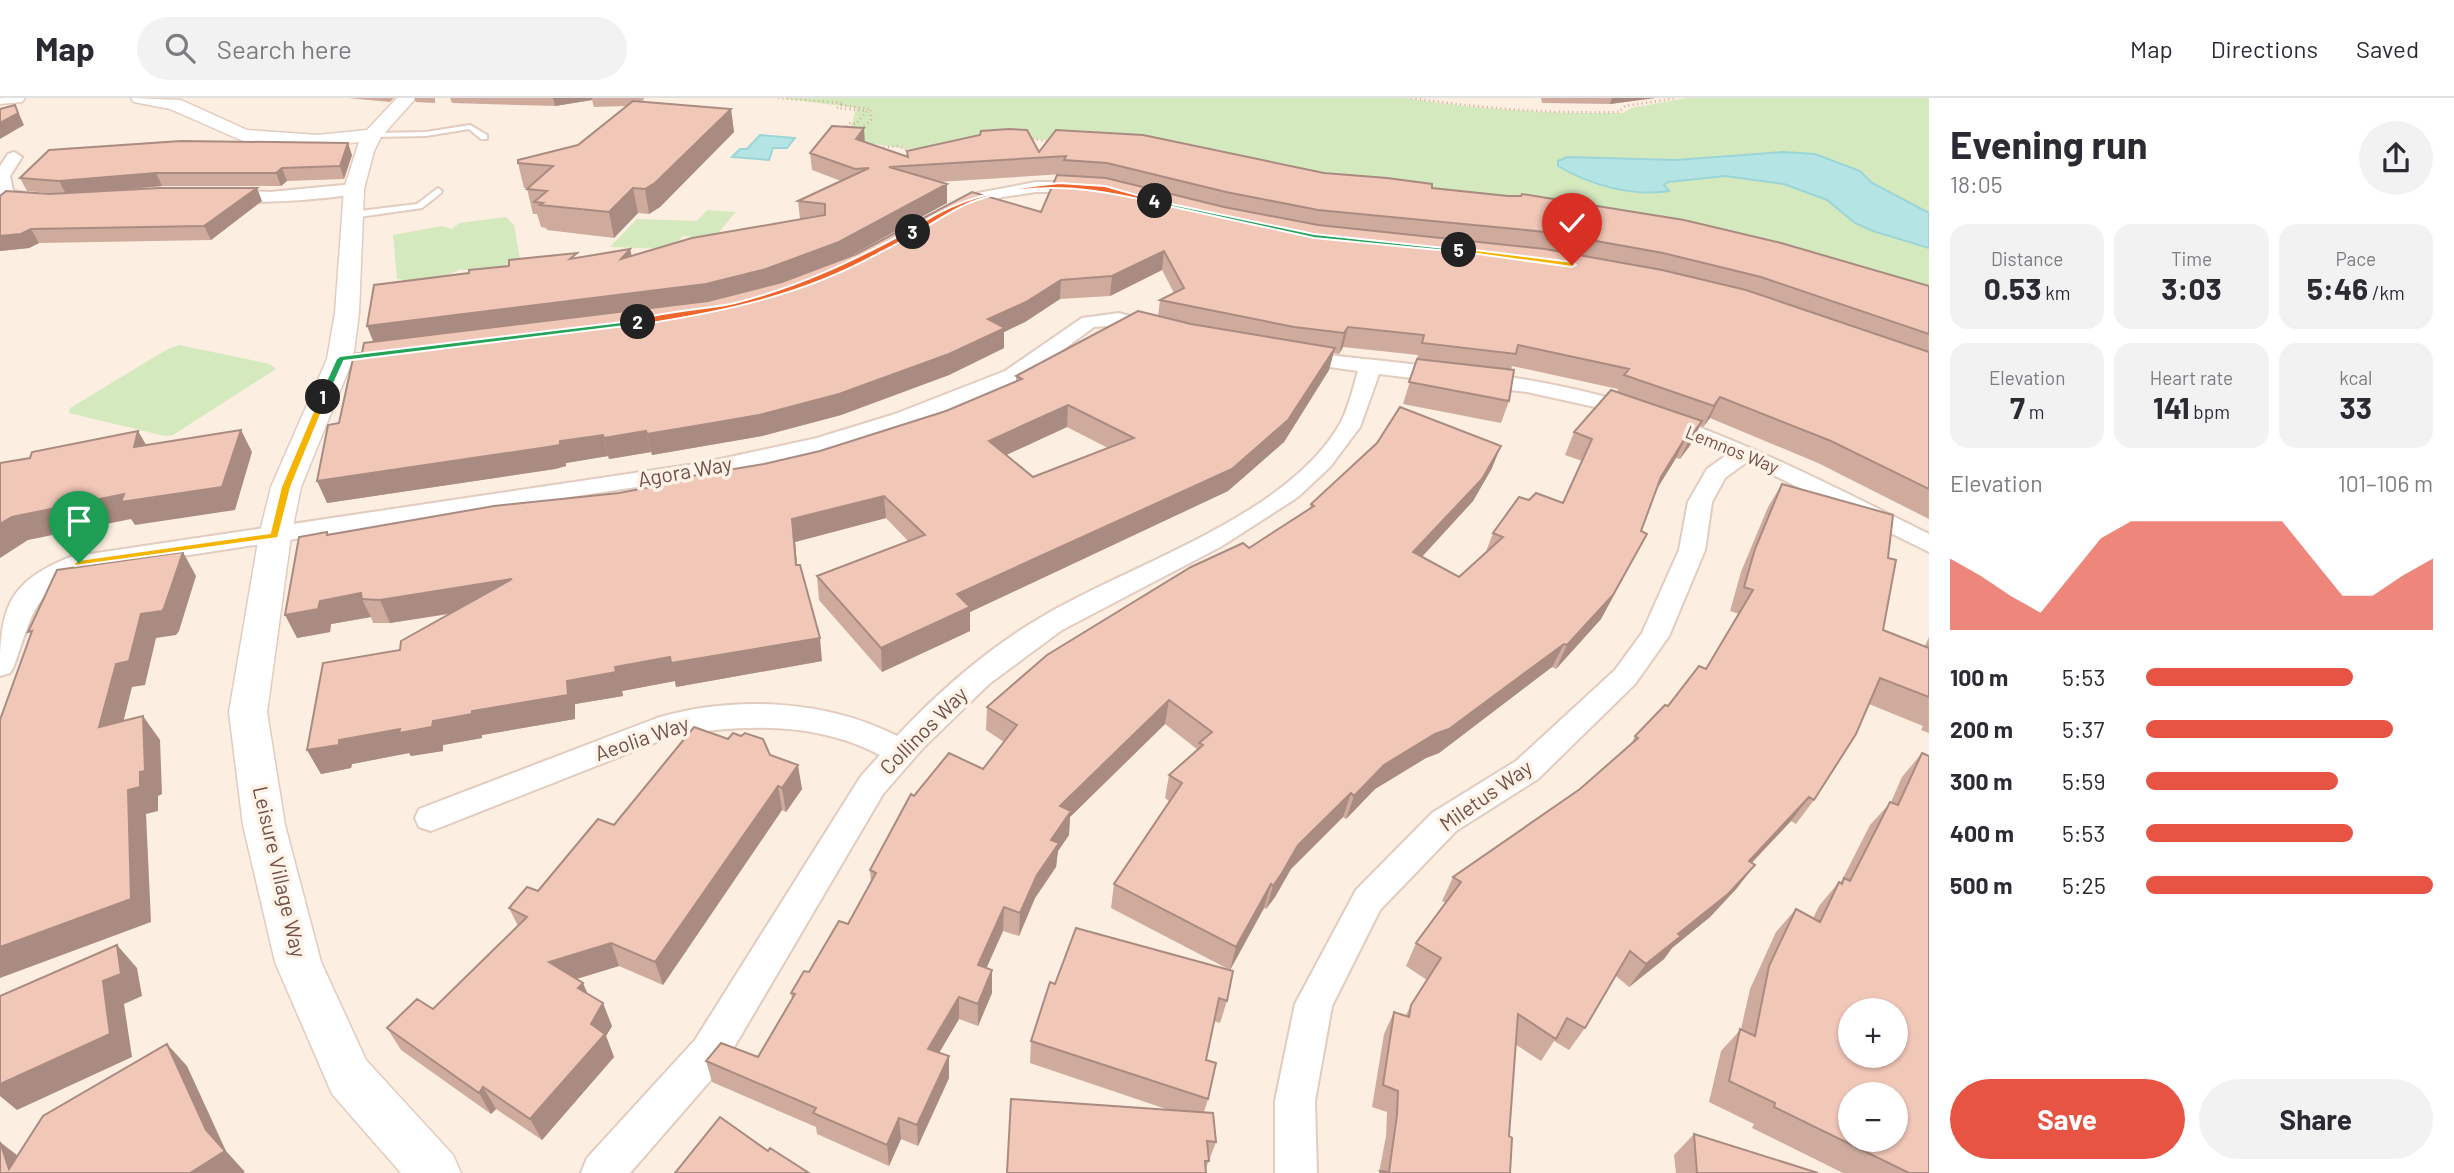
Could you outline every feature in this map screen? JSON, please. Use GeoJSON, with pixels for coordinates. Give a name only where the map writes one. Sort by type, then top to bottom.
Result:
{"type":"FeatureCollection","features":[{"type":"Feature","properties":{"kind":"street"},"geometry":{"type":"LineString","coordinates":[[0,99],[16,98]]}},
{"type":"Feature","properties":{"kind":"street"},"geometry":{"type":"LineString","coordinates":[[140,98],[176,104],[243,135],[318,141],[373,135]]}},
{"type":"Feature","properties":{"kind":"street"},"geometry":{"type":"LineString","coordinates":[[176,104],[198,98],[254,126],[286,131],[359,132],[373,135]]}},
{"type":"Feature","properties":{"kind":"street","name":"Leisure Village Way"},"geometry":{"type":"LineString","coordinates":[[407,98],[373,135],[365,151],[353,202],[347,358],[286,487],[275,536],[248,712],[264,825],[295,950],[349,1077],[435,1173]]}},
{"type":"Feature","properties":{"kind":"street"},"geometry":{"type":"LineString","coordinates":[[13,157],[2,176],[5,193],[10,197],[50,200]]}},
{"type":"Feature","properties":{"kind":"street"},"geometry":{"type":"LineString","coordinates":[[933,220],[969,201],[1006,190],[1060,185],[1105,188]]}},
{"type":"Feature","properties":{"kind":"street"},"geometry":{"type":"LineString","coordinates":[[204,195],[353,202]]}},
{"type":"Feature","properties":{"kind":"street","name":"Agora Way"},"geometry":{"type":"LineString","coordinates":[[0,666],[25,598],[57,572],[79,563],[275,536],[702,470],[822,443],[903,419],[1013,376],[1073,336],[1089,322],[1119,319],[1177,334]]}},
{"type":"Feature","properties":{"kind":"street","name":"Lemnos Way"},"geometry":{"type":"LineString","coordinates":[[1276,354],[1527,386],[1601,402],[1746,452],[1929,544]]}},
{"type":"Feature","properties":{"kind":"street","name":"Collinos Way"},"geometry":{"type":"LineString","coordinates":[[602,1173],[709,1053],[872,785],[900,751],[946,703],[1052,624],[1258,515],[1301,483],[1350,426],[1370,367]]}},
{"type":"Feature","properties":{"kind":"street","name":"Miletus Way"},"geometry":{"type":"LineString","coordinates":[[1296,1173],[1295,1101],[1314,1004],[1368,900],[1444,822],[1527,770],[1625,677],[1655,636],[1692,550],[1700,502],[1715,474],[1746,452]]}},
{"type":"Feature","properties":{"kind":"street","name":"Aeolia Way"},"geometry":{"type":"LineString","coordinates":[[431,818],[668,726],[708,718],[805,718],[857,730],[900,751]]}},
{"type":"Feature","properties":{"kind":"lane"},"geometry":{"type":"LineString","coordinates":[[373,135],[426,134],[470,127],[484,137]]}},
{"type":"Feature","properties":{"kind":"lane"},"geometry":{"type":"LineString","coordinates":[[353,202],[419,206],[438,191]]}},
{"type":"Feature","properties":{"kind":"path"},"geometry":{"type":"LineString","coordinates":[[1411,98],[1475,108],[1555,113],[1619,112],[1625,106],[1677,98]]}},
{"type":"Feature","properties":{"kind":"path"},"geometry":{"type":"LineString","coordinates":[[778,100],[871,109],[871,120],[850,135]]}},
{"type":"Feature","properties":{"kind":"path"},"geometry":{"type":"LineString","coordinates":[[841,105],[837,108],[867,111],[856,124],[849,123],[842,131]]}},
{"type":"Feature","properties":{"kind":"path"},"geometry":{"type":"LineString","coordinates":[[1016,135],[1054,142]]}},
{"type":"Feature","properties":{"kind":"path"},"geometry":{"type":"LineString","coordinates":[[869,147],[897,146],[906,152],[913,150]]}},
{"type":"Feature","properties":{"kind":"green space"},"geometry":{"type":"Polygon","coordinates":[[[781,98],[1407,98],[1541,112],[1623,113],[1631,108],[1686,98],[1929,98],[1929,305],[1092,142],[991,137],[908,149],[847,140],[856,108],[781,98]]]}},
{"type":"Feature","properties":{"kind":"green space"},"geometry":{"type":"Polygon","coordinates":[[[707,210],[736,212],[713,239],[683,236],[672,249],[610,247],[637,219],[697,221],[707,210]]]}},
{"type":"Feature","properties":{"kind":"green space"},"geometry":{"type":"Polygon","coordinates":[[[506,217],[514,225],[520,260],[490,269],[460,269],[430,279],[397,279],[393,235],[442,226],[452,229],[459,223],[506,217]]]}},
{"type":"Feature","properties":{"kind":"green space"},"geometry":{"type":"Polygon","coordinates":[[[179,345],[270,364],[276,369],[173,435],[165,436],[69,413],[70,408],[166,350],[179,345]]]}},
{"type":"Feature","properties":{"kind":"water"},"geometry":{"type":"Polygon","coordinates":[[[760,135],[795,138],[787,148],[773,148],[769,160],[732,157],[740,149],[747,149],[760,135]]]}},
{"type":"Feature","properties":{"kind":"water"},"geometry":{"type":"Polygon","coordinates":[[[1783,152],[1815,154],[1860,171],[1872,183],[1929,213],[1929,248],[1873,231],[1855,223],[1827,200],[1784,184],[1725,176],[1668,182],[1664,185],[1669,191],[1626,191],[1584,179],[1558,166],[1558,161],[1567,157],[1676,160],[1783,152]]]}},
{"type":"Feature","properties":{"kind":"building"},"geometry":{"type":"Polygon","coordinates":[[[633,101],[731,109],[655,183],[645,189],[633,188],[609,212],[540,205],[543,203],[534,202],[547,191],[527,189],[553,166],[518,163],[518,160],[578,145],[633,101]]]}},
{"type":"Feature","properties":{"kind":"building"},"geometry":{"type":"Polygon","coordinates":[[[15,105],[18,113],[0,123],[0,109],[15,105]]]}},
{"type":"Feature","properties":{"kind":"building"},"geometry":{"type":"Polygon","coordinates":[[[832,126],[864,128],[856,139],[908,157],[907,151],[980,135],[981,131],[1027,130],[1039,152],[1056,130],[1143,135],[1324,173],[1432,184],[1432,188],[1508,196],[1522,194],[1684,220],[1781,243],[1929,286],[1929,334],[1761,277],[1663,253],[1546,232],[1318,210],[1226,192],[1107,163],[1064,160],[1066,156],[889,167],[947,184],[839,242],[766,269],[706,284],[367,326],[374,285],[509,266],[509,260],[577,253],[570,259],[630,249],[621,259],[692,238],[825,215],[825,204],[798,201],[869,168],[855,169],[810,153],[832,126]]]}},
{"type":"Feature","properties":{"kind":"building"},"geometry":{"type":"Polygon","coordinates":[[[181,141],[348,143],[340,166],[282,168],[276,173],[156,173],[59,181],[20,178],[49,150],[181,141]]]}},
{"type":"Feature","properties":{"kind":"building"},"geometry":{"type":"Polygon","coordinates":[[[1057,175],[1106,178],[1224,207],[1318,225],[1545,249],[1662,270],[1746,290],[1929,352],[1929,489],[1831,441],[1720,397],[1714,406],[1624,375],[1629,369],[1518,345],[1516,354],[1422,343],[1424,335],[1348,327],[1344,333],[1294,327],[1160,300],[1184,288],[1164,251],[1112,276],[1061,280],[1026,302],[988,319],[1005,328],[949,354],[839,394],[759,415],[647,434],[646,431],[604,438],[603,435],[560,441],[560,445],[548,447],[317,481],[328,425],[339,423],[354,354],[362,353],[364,343],[708,301],[782,282],[856,254],[972,192],[1041,212],[1057,175]]]}},
{"type":"Feature","properties":{"kind":"building"},"geometry":{"type":"Polygon","coordinates":[[[159,188],[257,188],[204,226],[31,229],[21,234],[0,236],[0,196],[6,191],[50,194],[159,188]]]}},
{"type":"Feature","properties":{"kind":"building"},"geometry":{"type":"Polygon","coordinates":[[[1138,311],[1191,324],[1335,348],[1288,420],[1232,469],[957,594],[970,607],[881,648],[817,576],[925,535],[884,496],[792,519],[796,565],[800,565],[820,638],[671,663],[670,657],[615,667],[616,672],[567,681],[568,695],[472,711],[472,714],[433,721],[432,727],[399,733],[400,729],[339,740],[339,745],[307,750],[323,663],[400,650],[401,641],[512,579],[380,600],[362,599],[361,593],[320,601],[318,609],[285,615],[299,537],[327,532],[327,535],[494,506],[619,493],[656,486],[655,482],[764,464],[820,451],[946,411],[1022,379],[1016,376],[1138,311]],[[1068,405],[989,441],[1033,477],[1134,438],[1068,405]]]}},
{"type":"Feature","properties":{"kind":"building"},"geometry":{"type":"Polygon","coordinates":[[[1417,359],[1514,370],[1509,401],[1409,382],[1417,359]]]}},
{"type":"Feature","properties":{"kind":"building"},"geometry":{"type":"Polygon","coordinates":[[[1611,390],[1702,421],[1691,436],[1687,435],[1661,477],[1641,531],[1647,534],[1613,595],[1567,645],[1564,644],[1449,729],[1435,734],[1384,765],[1354,796],[1351,793],[1298,845],[1273,886],[1271,884],[1236,947],[1114,884],[1182,783],[1169,775],[1203,745],[1199,743],[1212,732],[1169,700],[1060,806],[1071,811],[1051,840],[1059,843],[1037,875],[1020,913],[1004,907],[978,965],[992,970],[978,1004],[959,997],[928,1049],[949,1056],[917,1125],[899,1118],[887,1145],[813,1113],[816,1108],[706,1061],[721,1043],[758,1057],[795,994],[791,993],[804,971],[809,972],[839,921],[848,924],[876,873],[870,870],[911,794],[914,796],[949,753],[983,769],[1017,725],[987,707],[1047,655],[1191,567],[1243,543],[1249,548],[1314,506],[1311,504],[1377,443],[1400,407],[1501,446],[1482,479],[1413,552],[1459,577],[1503,537],[1493,533],[1519,497],[1529,500],[1536,493],[1563,503],[1592,439],[1574,432],[1611,390]]]}},
{"type":"Feature","properties":{"kind":"building"},"geometry":{"type":"Polygon","coordinates":[[[241,430],[222,487],[121,502],[124,494],[12,517],[0,524],[0,463],[30,458],[32,452],[138,431],[134,447],[241,430]]]}},
{"type":"Feature","properties":{"kind":"building"},"geometry":{"type":"Polygon","coordinates":[[[1782,484],[1893,515],[1888,558],[1896,560],[1883,630],[1929,648],[1929,697],[1880,678],[1856,734],[1814,800],[1809,797],[1749,861],[1755,865],[1728,894],[1678,934],[1681,936],[1646,964],[1630,951],[1585,1028],[1567,1018],[1556,1039],[1518,1014],[1509,1136],[1512,1138],[1510,1173],[1381,1173],[1380,1171],[1389,1172],[1397,1115],[1398,1091],[1383,1085],[1394,1012],[1409,1017],[1411,1005],[1441,958],[1416,943],[1461,882],[1453,877],[1580,789],[1638,738],[1635,736],[1665,705],[1668,706],[1699,666],[1706,669],[1753,590],[1744,587],[1755,549],[1782,484]]]}},
{"type":"Feature","properties":{"kind":"building"},"geometry":{"type":"Polygon","coordinates":[[[183,552],[164,608],[162,611],[141,614],[129,661],[116,664],[99,727],[143,716],[145,771],[140,772],[140,787],[128,790],[131,899],[0,947],[0,720],[32,631],[28,632],[57,570],[183,552]]]}},
{"type":"Feature","properties":{"kind":"building"},"geometry":{"type":"Polygon","coordinates":[[[694,727],[728,739],[733,733],[741,736],[745,733],[763,739],[770,755],[798,765],[782,788],[778,786],[655,962],[611,943],[549,962],[583,983],[578,988],[603,1003],[591,1024],[605,1034],[530,1119],[483,1087],[479,1093],[387,1028],[417,999],[433,1009],[527,917],[509,908],[527,887],[538,891],[598,819],[614,825],[694,727]]]}},
{"type":"Feature","properties":{"kind":"building"},"geometry":{"type":"Polygon","coordinates":[[[1922,753],[1929,756],[1929,1173],[1909,1173],[1866,1152],[1908,1152],[1908,1082],[1838,1082],[1838,1138],[1729,1081],[1740,1029],[1755,1036],[1769,966],[1796,909],[1820,922],[1839,882],[1842,884],[1844,878],[1850,881],[1890,802],[1898,805],[1922,753]]]}},
{"type":"Feature","properties":{"kind":"building"},"geometry":{"type":"Polygon","coordinates":[[[1076,928],[1233,971],[1227,1001],[1219,998],[1206,1060],[1216,1063],[1208,1099],[1031,1041],[1050,982],[1055,984],[1076,928]]]}},
{"type":"Feature","properties":{"kind":"building"},"geometry":{"type":"Polygon","coordinates":[[[117,945],[121,974],[103,981],[110,1034],[0,1084],[0,996],[117,945]]]}},
{"type":"Feature","properties":{"kind":"building"},"geometry":{"type":"Polygon","coordinates":[[[167,1044],[206,1130],[225,1151],[190,1173],[0,1173],[0,1142],[9,1169],[43,1116],[167,1044]]]}},
{"type":"Feature","properties":{"kind":"building"},"geometry":{"type":"Polygon","coordinates":[[[1011,1099],[1213,1113],[1216,1142],[1207,1141],[1209,1161],[1205,1161],[1206,1173],[1007,1173],[1011,1099]]]}},
{"type":"Feature","properties":{"kind":"building"},"geometry":{"type":"Polygon","coordinates":[[[720,1117],[768,1151],[770,1148],[809,1173],[675,1173],[720,1117]]]}},
{"type":"Feature","properties":{"kind":"building"},"geometry":{"type":"Polygon","coordinates":[[[1694,1134],[1818,1173],[1697,1173],[1694,1134]]]}},
{"type":"Feature","properties":{"kind":"route"},"geometry":{"type":"LineString","coordinates":[[79,563],[275,536],[286,487],[340,359],[711,312],[776,295],[849,267],[969,201],[1006,190],[1060,185],[1105,188],[1222,218],[1314,236],[1433,247],[1572,265]]}}]}
